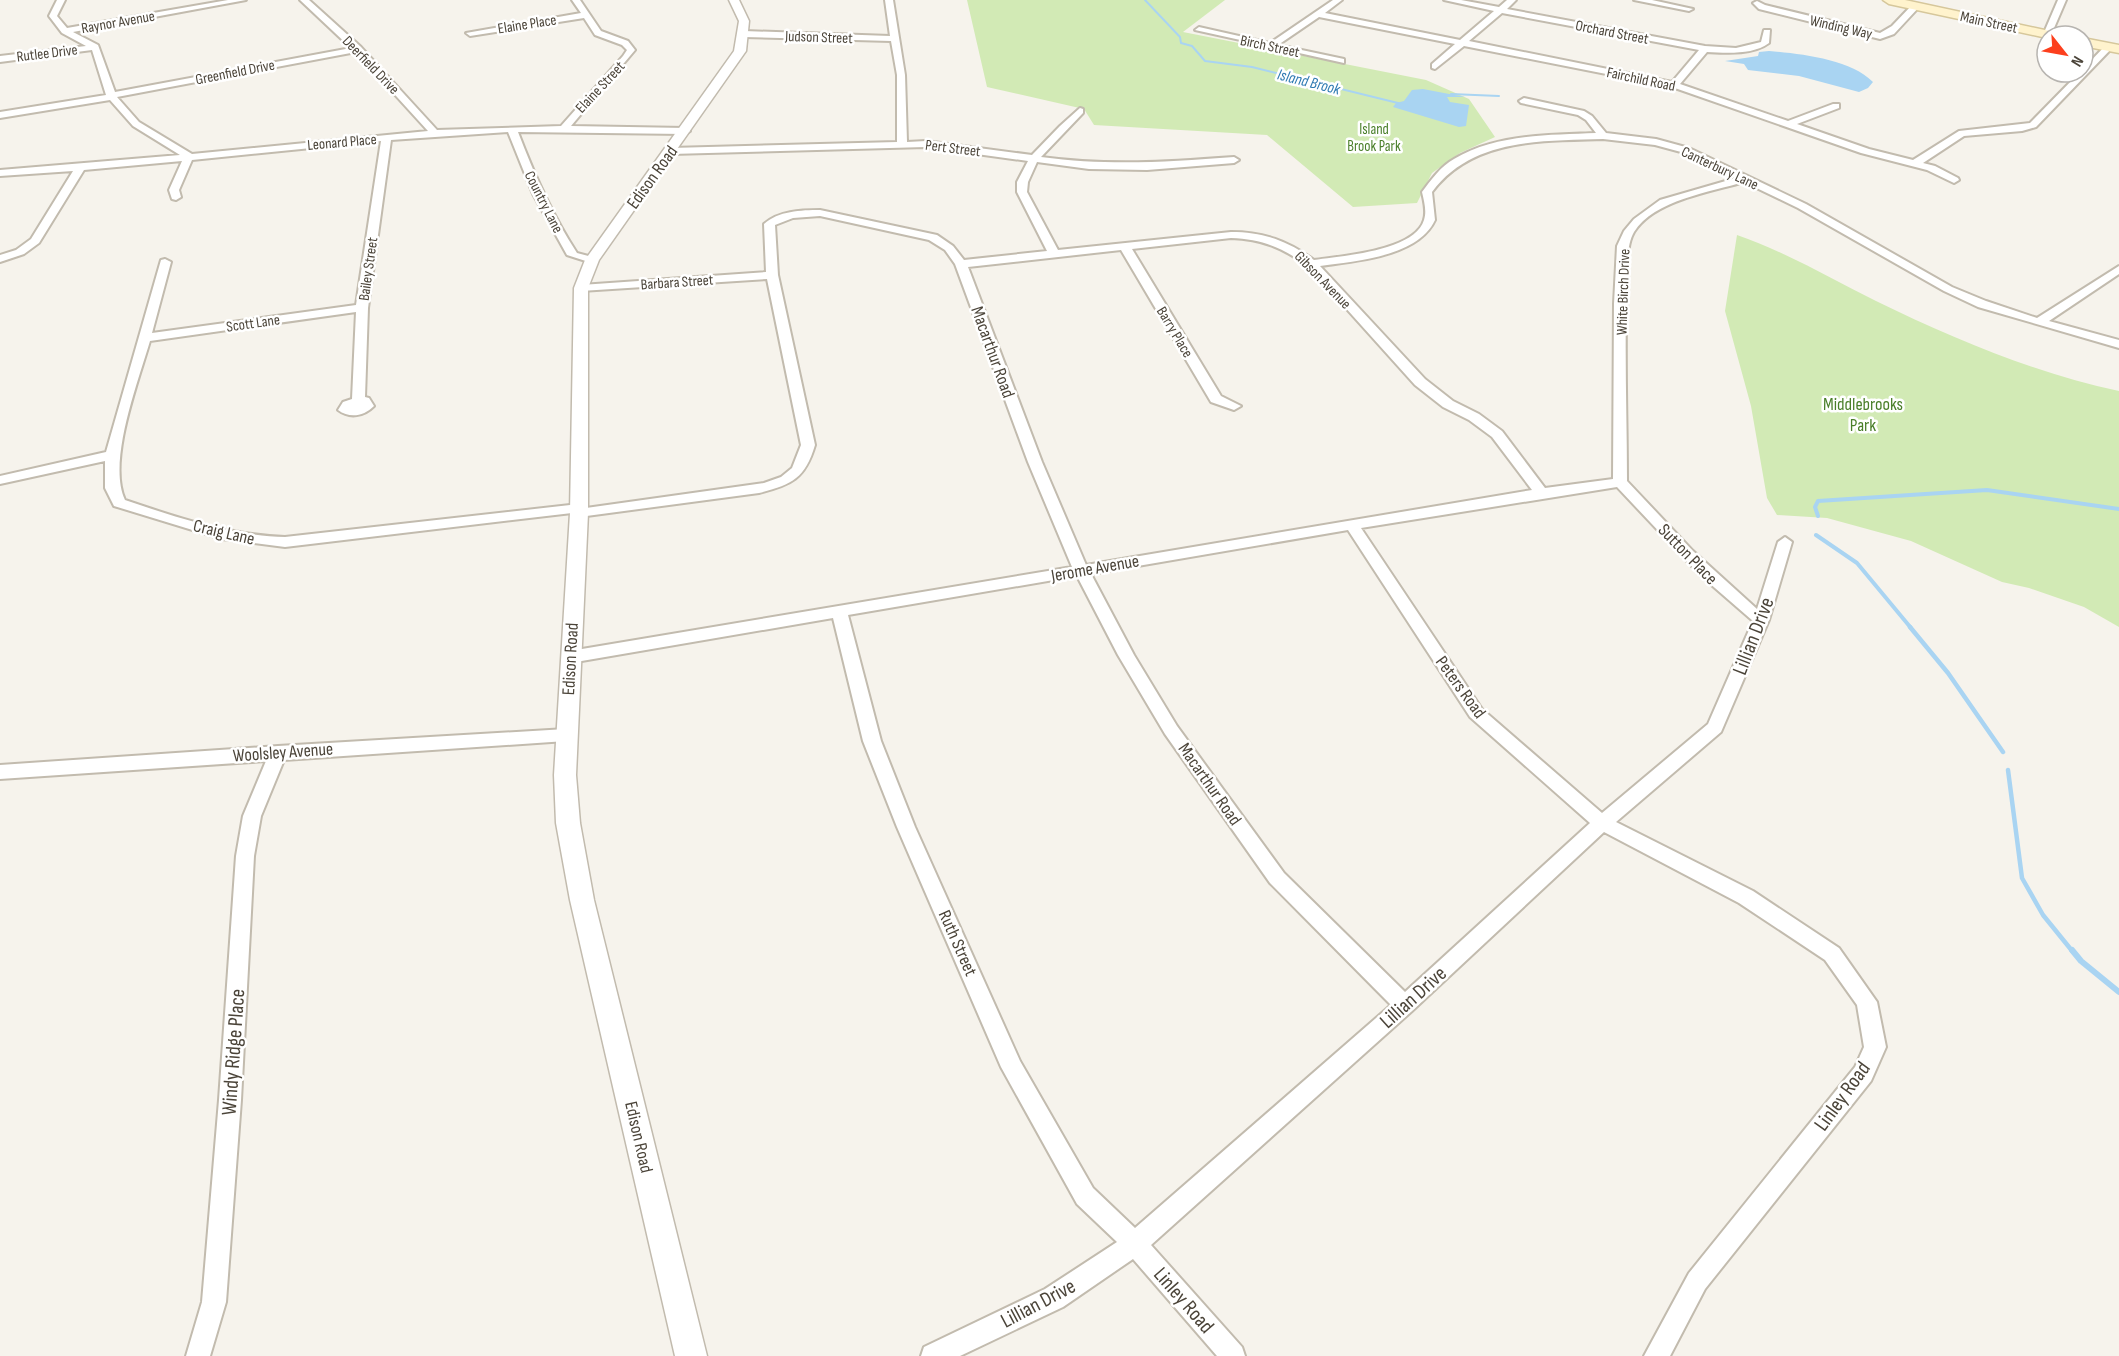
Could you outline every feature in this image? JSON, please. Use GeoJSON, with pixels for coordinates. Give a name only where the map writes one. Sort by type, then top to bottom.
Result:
{"type":"FeatureCollection","features":[{"type":"Feature","properties":{"kind":"main road","name":"Main Street"},"geometry":{"type":"LineString","coordinates":[[1889,0],[2035,32]]}},
{"type":"Feature","properties":{"kind":"main road"},"geometry":{"type":"LineString","coordinates":[[2095,44],[2114,48]]}},
{"type":"Feature","properties":{"kind":"street"},"geometry":{"type":"LineString","coordinates":[[61,0],[53,16],[65,31],[95,47],[112,96],[136,124],[189,156],[174,190],[176,197]]}},
{"type":"Feature","properties":{"kind":"street","name":"Raynor Avenue"},"geometry":{"type":"LineString","coordinates":[[65,31],[242,0]]}},
{"type":"Feature","properties":{"kind":"street","name":"Deerfield Drive"},"geometry":{"type":"LineString","coordinates":[[304,0],[358,49],[435,133]]}},
{"type":"Feature","properties":{"kind":"street","name":"Elaine Street"},"geometry":{"type":"LineString","coordinates":[[564,128],[631,50],[625,43],[598,33],[576,0]]}},
{"type":"Feature","properties":{"kind":"street"},"geometry":{"type":"LineString","coordinates":[[734,0],[744,21],[744,34]]}},
{"type":"Feature","properties":{"kind":"street"},"geometry":{"type":"LineString","coordinates":[[889,0],[901,75],[902,143]]}},
{"type":"Feature","properties":{"kind":"street"},"geometry":{"type":"LineString","coordinates":[[1271,46],[1338,0]]}},
{"type":"Feature","properties":{"kind":"street","name":"Orchard Street"},"geometry":{"type":"LineString","coordinates":[[1448,0],[1705,49],[1727,51],[1754,48],[1765,43],[1767,32]]}},
{"type":"Feature","properties":{"kind":"street"},"geometry":{"type":"LineString","coordinates":[[1436,66],[1512,0]]}},
{"type":"Feature","properties":{"kind":"street"},"geometry":{"type":"LineString","coordinates":[[1638,0],[1689,9]]}},
{"type":"Feature","properties":{"kind":"street"},"geometry":{"type":"LineString","coordinates":[[2054,24],[2062,0]]}},
{"type":"Feature","properties":{"kind":"street","name":"Winding Way"},"geometry":{"type":"LineString","coordinates":[[1746,2],[1759,2],[1762,7],[1880,36],[1892,33],[1908,12],[1916,6]]}},
{"type":"Feature","properties":{"kind":"street","name":"Fairchild Road"},"geometry":{"type":"LineString","coordinates":[[1318,14],[1674,85],[1865,151],[1931,168],[1954,180]]}},
{"type":"Feature","properties":{"kind":"street","name":"Elaine Place"},"geometry":{"type":"LineString","coordinates":[[470,33],[584,15]]}},
{"type":"Feature","properties":{"kind":"street","name":"Birch Street"},"geometry":{"type":"LineString","coordinates":[[1199,30],[1341,61]]}},
{"type":"Feature","properties":{"kind":"street","name":"Judson Street"},"geometry":{"type":"LineString","coordinates":[[744,34],[860,39],[894,38]]}},
{"type":"Feature","properties":{"kind":"street","name":"Edison Road"},"geometry":{"type":"LineString","coordinates":[[691,1356],[582,900],[568,823],[565,775],[579,510],[581,288],[592,260],[740,51],[744,34]]}},
{"type":"Feature","properties":{"kind":"street","name":"Rutlee Drive"},"geometry":{"type":"LineString","coordinates":[[0,59],[95,47]]}},
{"type":"Feature","properties":{"kind":"street"},"geometry":{"type":"LineString","coordinates":[[1914,164],[1962,133],[2033,125],[2114,48]]}},
{"type":"Feature","properties":{"kind":"street","name":"Greenfield Drive"},"geometry":{"type":"LineString","coordinates":[[0,115],[358,49]]}},
{"type":"Feature","properties":{"kind":"street"},"geometry":{"type":"LineString","coordinates":[[1674,85],[1705,49]]}},
{"type":"Feature","properties":{"kind":"street"},"geometry":{"type":"LineString","coordinates":[[1524,100],[1581,113],[1603,136]]}},
{"type":"Feature","properties":{"kind":"street"},"geometry":{"type":"LineString","coordinates":[[1789,124],[1836,106]]}},
{"type":"Feature","properties":{"kind":"street"},"geometry":{"type":"LineString","coordinates":[[1055,255],[1023,192],[1023,177],[1032,160],[1080,111]]}},
{"type":"Feature","properties":{"kind":"street","name":"Leonard Place"},"geometry":{"type":"LineString","coordinates":[[0,173],[79,168],[435,133],[564,128],[685,131]]}},
{"type":"Feature","properties":{"kind":"street","name":"Country Lane"},"geometry":{"type":"LineString","coordinates":[[512,129],[524,163],[549,219],[573,255],[592,260]]}},
{"type":"Feature","properties":{"kind":"street","name":"Canterbury Lane"},"geometry":{"type":"LineString","coordinates":[[1312,264],[1373,255],[1393,249],[1417,236],[1429,223],[1431,208],[1427,192],[1439,176],[1456,161],[1480,151],[1537,138],[1603,136],[1656,142],[1685,150],[1802,206],[1948,289],[1982,304],[2119,344]]}},
{"type":"Feature","properties":{"kind":"street","name":"Bailey Street"},"geometry":{"type":"LineString","coordinates":[[358,401],[362,308],[386,138]]}},
{"type":"Feature","properties":{"kind":"street","name":"Pert Street"},"geometry":{"type":"LineString","coordinates":[[671,151],[902,143],[955,147],[1032,160],[1122,168],[1234,160]]}},
{"type":"Feature","properties":{"kind":"street"},"geometry":{"type":"LineString","coordinates":[[0,258],[20,252],[35,241],[79,168]]}},
{"type":"Feature","properties":{"kind":"street","name":"White Birch Drive"},"geometry":{"type":"LineString","coordinates":[[1620,482],[1620,304],[1623,246],[1629,231],[1638,221],[1664,202],[1744,179]]}},
{"type":"Feature","properties":{"kind":"street","name":"Macarthur Road"},"geometry":{"type":"LineString","coordinates":[[579,510],[759,489],[782,484],[799,470],[808,445],[772,275],[769,224],[782,216],[820,213],[933,237],[948,248],[961,264],[1035,462],[1081,570],[1126,655],[1172,730],[1277,878],[1404,1005]]}},
{"type":"Feature","properties":{"kind":"street","name":"Gibson Avenue"},"geometry":{"type":"LineString","coordinates":[[961,264],[1197,238],[1254,236],[1275,240],[1292,248],[1312,264],[1420,382],[1448,404],[1474,417],[1497,434],[1541,493]]}},
{"type":"Feature","properties":{"kind":"street","name":"Barry Place"},"geometry":{"type":"LineString","coordinates":[[1125,247],[1216,399],[1234,406]]}},
{"type":"Feature","properties":{"kind":"street","name":"Craig Lane"},"geometry":{"type":"LineString","coordinates":[[165,262],[112,455],[112,488],[119,503],[235,538],[260,542],[285,542],[579,510]]}},
{"type":"Feature","properties":{"kind":"street"},"geometry":{"type":"LineString","coordinates":[[2039,322],[2119,269]]}},
{"type":"Feature","properties":{"kind":"street","name":"Barbara Street"},"geometry":{"type":"LineString","coordinates":[[581,288],[772,275]]}},
{"type":"Feature","properties":{"kind":"street","name":"Scott Lane"},"geometry":{"type":"LineString","coordinates":[[143,338],[362,308]]}},
{"type":"Feature","properties":{"kind":"street"},"geometry":{"type":"LineString","coordinates":[[0,480],[112,455]]}},
{"type":"Feature","properties":{"kind":"street","name":"Jerome Avenue"},"geometry":{"type":"LineString","coordinates":[[570,657],[1541,493],[1620,482]]}},
{"type":"Feature","properties":{"kind":"street","name":"Sutton Place"},"geometry":{"type":"LineString","coordinates":[[1620,482],[1689,558],[1731,597],[1761,620]]}},
{"type":"Feature","properties":{"kind":"street","name":"Peters Road"},"geometry":{"type":"LineString","coordinates":[[1352,525],[1476,712],[1602,823]]}},
{"type":"Feature","properties":{"kind":"street","name":"Lillian Drive"},"geometry":{"type":"LineString","coordinates":[[933,1356],[1054,1298],[1135,1244],[1404,1005],[1602,823],[1715,728],[1761,620],[1785,542]]}},
{"type":"Feature","properties":{"kind":"street","name":"Ruth Street"},"geometry":{"type":"LineString","coordinates":[[839,612],[872,741],[906,827],[1012,1067],[1085,1196],[1135,1244]]}},
{"type":"Feature","properties":{"kind":"street","name":"Woolsley Avenue"},"geometry":{"type":"LineString","coordinates":[[0,772],[278,752],[566,735]]}},
{"type":"Feature","properties":{"kind":"street","name":"Windy Ridge Place"},"geometry":{"type":"LineString","coordinates":[[198,1356],[214,1302],[230,1100],[245,856],[252,816],[278,752]]}},
{"type":"Feature","properties":{"kind":"street","name":"Linley Road"},"geometry":{"type":"LineString","coordinates":[[1602,823],[1746,897],[1832,954],[1867,1002],[1875,1047],[1863,1074],[1697,1281],[1656,1356]]}},
{"type":"Feature","properties":{"kind":"street","name":"Linley Road"},"geometry":{"type":"LineString","coordinates":[[1135,1244],[1233,1356]]}},
{"type":"Feature","properties":{"kind":"green space","name":"Island Brook Park"},"geometry":{"type":"Polygon","coordinates":[[[967,0],[1225,0],[1183,32],[1426,80],[1469,99],[1495,137],[1460,153],[1432,173],[1417,203],[1353,207],[1267,135],[1094,125],[1084,109],[987,87],[967,0]]]}},
{"type":"Feature","properties":{"kind":"green space","name":"Middlebrooks Park"},"geometry":{"type":"Polygon","coordinates":[[[1737,235],[1790,257],[1935,329],[1995,354],[2057,375],[2119,391],[2119,627],[2084,607],[2029,588],[2002,582],[1911,541],[1827,518],[1777,515],[1767,498],[1751,406],[1725,311],[1737,235]]]}},
{"type":"Feature","properties":{"kind":"water"},"geometry":{"type":"Polygon","coordinates":[[[1759,52],[1810,56],[1838,63],[1852,68],[1873,82],[1868,88],[1859,92],[1799,76],[1748,70],[1744,64],[1725,61],[1758,56],[1759,52]]]}},
{"type":"Feature","properties":{"kind":"water"},"geometry":{"type":"Polygon","coordinates":[[[1423,89],[1465,97],[1447,97],[1450,102],[1469,105],[1466,126],[1459,127],[1393,107],[1396,103],[1404,101],[1412,90],[1423,89]]]}},
{"type":"Feature","properties":{"kind":"waterway","name":"Island Brook"},"geometry":{"type":"LineString","coordinates":[[1145,0],[1180,37],[1181,43],[1192,46],[1205,61],[1252,67],[1402,104]]}},
{"type":"Feature","properties":{"kind":"waterway","name":"Island Brook"},"geometry":{"type":"LineString","coordinates":[[1451,94],[1499,96]]}},
{"type":"Feature","properties":{"kind":"waterway"},"geometry":{"type":"LineString","coordinates":[[1818,516],[1815,507],[1818,501],[1987,490],[2119,509]]}},
{"type":"Feature","properties":{"kind":"waterway"},"geometry":{"type":"LineString","coordinates":[[1816,535],[1857,563],[1911,628]]}},
{"type":"Feature","properties":{"kind":"waterway"},"geometry":{"type":"LineString","coordinates":[[1910,627],[1948,673],[2003,752]]}},
{"type":"Feature","properties":{"kind":"waterway"},"geometry":{"type":"LineString","coordinates":[[2008,770],[2022,878],[2043,915],[2073,952]]}},
{"type":"Feature","properties":{"kind":"waterway"},"geometry":{"type":"LineString","coordinates":[[2072,950],[2081,961],[2119,992]]}}]}
